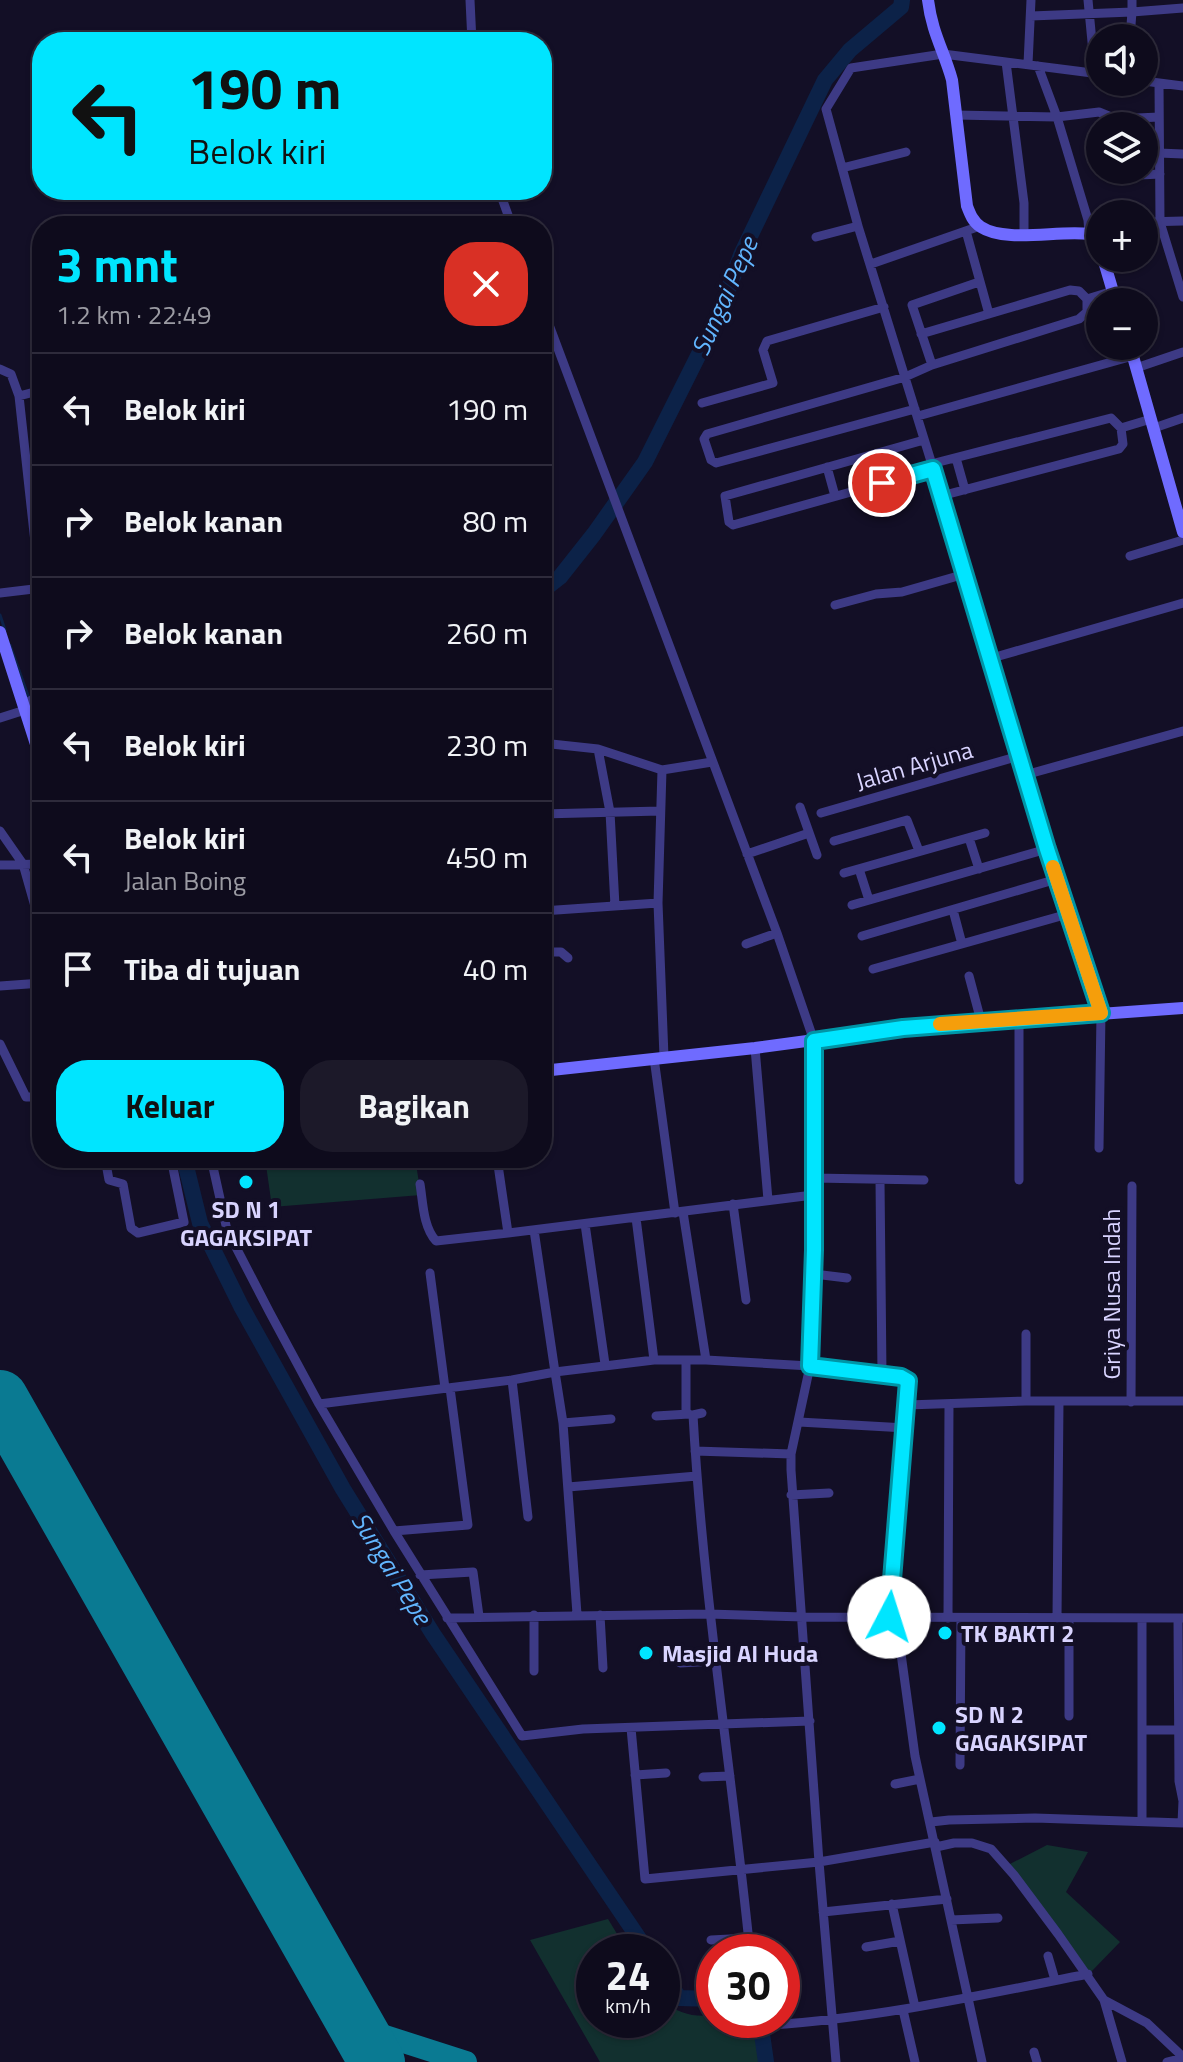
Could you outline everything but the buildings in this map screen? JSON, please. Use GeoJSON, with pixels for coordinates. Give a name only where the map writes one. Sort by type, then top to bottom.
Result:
{"type":"FeatureCollection","features":[{"type":"Feature","properties":{"kind":"main road"},"geometry":{"type":"LineString","coordinates":[[928,0],[935,37],[952,80],[967,206],[972,219],[980,226],[1006,234],[1086,235]]}},
{"type":"Feature","properties":{"kind":"main road"},"geometry":{"type":"LineString","coordinates":[[1134,360],[1183,532]]}},
{"type":"Feature","properties":{"kind":"main road"},"geometry":{"type":"LineString","coordinates":[[0,632],[31,702]]}},
{"type":"Feature","properties":{"kind":"main road"},"geometry":{"type":"LineString","coordinates":[[552,1070],[903,1028],[1183,1008]]}},
{"type":"Feature","properties":{"kind":"street"},"geometry":{"type":"LineString","coordinates":[[470,0],[472,32]]}},
{"type":"Feature","properties":{"kind":"street"},"geometry":{"type":"LineString","coordinates":[[1031,0],[1033,65],[1057,117],[1086,213]]}},
{"type":"Feature","properties":{"kind":"street"},"geometry":{"type":"LineString","coordinates":[[1088,0],[1091,24]]}},
{"type":"Feature","properties":{"kind":"street"},"geometry":{"type":"LineString","coordinates":[[1131,24],[1132,0]]}},
{"type":"Feature","properties":{"kind":"street"},"geometry":{"type":"LineString","coordinates":[[1031,16],[1183,8]]}},
{"type":"Feature","properties":{"kind":"street"},"geometry":{"type":"LineString","coordinates":[[1086,72],[943,54],[851,68],[826,107],[858,226],[992,658],[1047,849],[1101,1013],[1099,1148]]}},
{"type":"Feature","properties":{"kind":"street"},"geometry":{"type":"LineString","coordinates":[[1006,62],[1024,203],[1024,234]]}},
{"type":"Feature","properties":{"kind":"street"},"geometry":{"type":"LineString","coordinates":[[1183,86],[1159,83],[1160,222],[1183,297]]}},
{"type":"Feature","properties":{"kind":"street"},"geometry":{"type":"LineString","coordinates":[[956,115],[1013,118],[1099,112],[1116,119],[1159,117]]}},
{"type":"Feature","properties":{"kind":"street"},"geometry":{"type":"LineString","coordinates":[[842,168],[906,152]]}},
{"type":"Feature","properties":{"kind":"street"},"geometry":{"type":"LineString","coordinates":[[1159,153],[1183,154]]}},
{"type":"Feature","properties":{"kind":"street"},"geometry":{"type":"LineString","coordinates":[[1160,222],[1183,221]]}},
{"type":"Feature","properties":{"kind":"street"},"geometry":{"type":"LineString","coordinates":[[816,237],[858,226]]}},
{"type":"Feature","properties":{"kind":"street"},"geometry":{"type":"LineString","coordinates":[[871,264],[980,226]]}},
{"type":"Feature","properties":{"kind":"street"},"geometry":{"type":"LineString","coordinates":[[966,231],[989,314]]}},
{"type":"Feature","properties":{"kind":"street"},"geometry":{"type":"LineString","coordinates":[[932,365],[912,305],[979,282]]}},
{"type":"Feature","properties":{"kind":"street"},"geometry":{"type":"LineString","coordinates":[[921,334],[1070,290],[1079,291],[1086,298]]}},
{"type":"Feature","properties":{"kind":"street"},"geometry":{"type":"LineString","coordinates":[[702,403],[773,383],[763,350],[767,341],[884,307]]}},
{"type":"Feature","properties":{"kind":"street"},"geometry":{"type":"LineString","coordinates":[[1086,313],[1079,319],[932,365],[905,377],[707,434],[704,439],[711,460],[716,463],[1121,360]]}},
{"type":"Feature","properties":{"kind":"street"},"geometry":{"type":"LineString","coordinates":[[552,333],[777,933],[814,1041],[814,1274],[810,1366],[791,1454],[791,1495],[836,2062]]}},
{"type":"Feature","properties":{"kind":"street"},"geometry":{"type":"LineString","coordinates":[[1158,354],[1183,352]]}},
{"type":"Feature","properties":{"kind":"street"},"geometry":{"type":"LineString","coordinates":[[0,369],[11,374],[19,396],[32,509]]}},
{"type":"Feature","properties":{"kind":"street"},"geometry":{"type":"LineString","coordinates":[[19,396],[32,393]]}},
{"type":"Feature","properties":{"kind":"street"},"geometry":{"type":"LineString","coordinates":[[924,440],[727,495],[723,500],[729,522],[733,525],[956,458],[1111,418],[1121,428],[1123,444],[1119,449],[941,496]]}},
{"type":"Feature","properties":{"kind":"street"},"geometry":{"type":"LineString","coordinates":[[1121,428],[1183,418]]}},
{"type":"Feature","properties":{"kind":"street"},"geometry":{"type":"LineString","coordinates":[[956,458],[965,490]]}},
{"type":"Feature","properties":{"kind":"street"},"geometry":{"type":"LineString","coordinates":[[827,467],[835,496]]}},
{"type":"Feature","properties":{"kind":"street"},"geometry":{"type":"LineString","coordinates":[[1130,556],[1183,540]]}},
{"type":"Feature","properties":{"kind":"street"},"geometry":{"type":"LineString","coordinates":[[835,605],[876,594],[902,592],[965,574]]}},
{"type":"Feature","properties":{"kind":"street"},"geometry":{"type":"LineString","coordinates":[[0,593],[32,589]]}},
{"type":"Feature","properties":{"kind":"street"},"geometry":{"type":"LineString","coordinates":[[992,658],[1183,603]]}},
{"type":"Feature","properties":{"kind":"street"},"geometry":{"type":"LineString","coordinates":[[0,718],[31,702]]}},
{"type":"Feature","properties":{"kind":"street"},"geometry":{"type":"LineString","coordinates":[[1025,775],[1183,731]]}},
{"type":"Feature","properties":{"kind":"street"},"geometry":{"type":"LineString","coordinates":[[552,744],[598,749],[662,770],[712,762]]}},
{"type":"Feature","properties":{"kind":"street"},"geometry":{"type":"LineString","coordinates":[[598,749],[610,812],[615,906]]}},
{"type":"Feature","properties":{"kind":"street","name":"Jalan Arjuna"},"geometry":{"type":"LineString","coordinates":[[821,813],[1019,756]]}},
{"type":"Feature","properties":{"kind":"street"},"geometry":{"type":"LineString","coordinates":[[662,770],[658,903],[659,1057],[679,1212],[706,1360]]}},
{"type":"Feature","properties":{"kind":"street"},"geometry":{"type":"LineString","coordinates":[[800,807],[817,855]]}},
{"type":"Feature","properties":{"kind":"street"},"geometry":{"type":"LineString","coordinates":[[552,814],[660,811]]}},
{"type":"Feature","properties":{"kind":"street"},"geometry":{"type":"LineString","coordinates":[[834,841],[907,820],[919,851]]}},
{"type":"Feature","properties":{"kind":"street"},"geometry":{"type":"LineString","coordinates":[[0,831],[23,864],[32,896]]}},
{"type":"Feature","properties":{"kind":"street"},"geometry":{"type":"LineString","coordinates":[[747,854],[809,833]]}},
{"type":"Feature","properties":{"kind":"street"},"geometry":{"type":"LineString","coordinates":[[844,873],[985,833]]}},
{"type":"Feature","properties":{"kind":"street"},"geometry":{"type":"LineString","coordinates":[[969,838],[979,869]]}},
{"type":"Feature","properties":{"kind":"street"},"geometry":{"type":"LineString","coordinates":[[852,905],[1047,849]]}},
{"type":"Feature","properties":{"kind":"street"},"geometry":{"type":"LineString","coordinates":[[0,865],[32,864]]}},
{"type":"Feature","properties":{"kind":"street"},"geometry":{"type":"LineString","coordinates":[[859,869],[869,900]]}},
{"type":"Feature","properties":{"kind":"street"},"geometry":{"type":"LineString","coordinates":[[862,936],[1057,879]]}},
{"type":"Feature","properties":{"kind":"street"},"geometry":{"type":"LineString","coordinates":[[552,910],[658,903]]}},
{"type":"Feature","properties":{"kind":"street"},"geometry":{"type":"LineString","coordinates":[[953,910],[962,944]]}},
{"type":"Feature","properties":{"kind":"street"},"geometry":{"type":"LineString","coordinates":[[873,969],[1068,914]]}},
{"type":"Feature","properties":{"kind":"street"},"geometry":{"type":"LineString","coordinates":[[746,944],[777,933]]}},
{"type":"Feature","properties":{"kind":"street"},"geometry":{"type":"LineString","coordinates":[[552,952],[561,952],[568,958]]}},
{"type":"Feature","properties":{"kind":"street"},"geometry":{"type":"LineString","coordinates":[[969,976],[981,1021]]}},
{"type":"Feature","properties":{"kind":"street"},"geometry":{"type":"LineString","coordinates":[[0,986],[32,984]]}},
{"type":"Feature","properties":{"kind":"street"},"geometry":{"type":"LineString","coordinates":[[1019,1018],[1019,1180]]}},
{"type":"Feature","properties":{"kind":"street"},"geometry":{"type":"LineString","coordinates":[[0,1044],[26,1097],[32,1097]]}},
{"type":"Feature","properties":{"kind":"street"},"geometry":{"type":"LineString","coordinates":[[755,1048],[768,1200]]}},
{"type":"Feature","properties":{"kind":"street"},"geometry":{"type":"LineString","coordinates":[[107,1168],[109,1180],[123,1184],[131,1228],[138,1233],[184,1222],[173,1168]]}},
{"type":"Feature","properties":{"kind":"street"},"geometry":{"type":"LineString","coordinates":[[213,1168],[227,1230],[319,1404],[420,1575],[522,1736],[583,1729],[810,1721]]}},
{"type":"Feature","properties":{"kind":"street"},"geometry":{"type":"LineString","coordinates":[[498,1168],[508,1233]]}},
{"type":"Feature","properties":{"kind":"street"},"geometry":{"type":"LineString","coordinates":[[814,1178],[924,1180]]}},
{"type":"Feature","properties":{"kind":"street"},"geometry":{"type":"LineString","coordinates":[[880,1180],[882,1374]]}},
{"type":"Feature","properties":{"kind":"street"},"geometry":{"type":"LineString","coordinates":[[420,1184],[429,1233],[436,1241],[813,1195]]}},
{"type":"Feature","properties":{"kind":"street","name":"Griya Nusa Indah"},"geometry":{"type":"LineString","coordinates":[[1131,1402],[1132,1186]]}},
{"type":"Feature","properties":{"kind":"street"},"geometry":{"type":"LineString","coordinates":[[733,1204],[746,1300]]}},
{"type":"Feature","properties":{"kind":"street"},"geometry":{"type":"LineString","coordinates":[[636,1218],[654,1360]]}},
{"type":"Feature","properties":{"kind":"street"},"geometry":{"type":"LineString","coordinates":[[585,1224],[605,1364]]}},
{"type":"Feature","properties":{"kind":"street"},"geometry":{"type":"LineString","coordinates":[[534,1230],[563,1423],[577,1614]]}},
{"type":"Feature","properties":{"kind":"street"},"geometry":{"type":"LineString","coordinates":[[394,1531],[468,1525],[430,1273]]}},
{"type":"Feature","properties":{"kind":"street"},"geometry":{"type":"LineString","coordinates":[[814,1274],[847,1278]]}},
{"type":"Feature","properties":{"kind":"street"},"geometry":{"type":"LineString","coordinates":[[1026,1334],[1026,1401]]}},
{"type":"Feature","properties":{"kind":"street"},"geometry":{"type":"LineString","coordinates":[[319,1404],[512,1380],[605,1364],[654,1360],[810,1366],[906,1378],[909,1386],[893,1617],[920,1779],[982,2062]]}},
{"type":"Feature","properties":{"kind":"street"},"geometry":{"type":"LineString","coordinates":[[686,1361],[694,1414],[714,1661],[749,1934]]}},
{"type":"Feature","properties":{"kind":"street"},"geometry":{"type":"LineString","coordinates":[[512,1380],[528,1517]]}},
{"type":"Feature","properties":{"kind":"street"},"geometry":{"type":"LineString","coordinates":[[907,1405],[1183,1401]]}},
{"type":"Feature","properties":{"kind":"street"},"geometry":{"type":"LineString","coordinates":[[1057,1618],[1059,1402]]}},
{"type":"Feature","properties":{"kind":"street"},"geometry":{"type":"LineString","coordinates":[[948,1618],[949,1404]]}},
{"type":"Feature","properties":{"kind":"street"},"geometry":{"type":"LineString","coordinates":[[656,1416],[694,1414]]}},
{"type":"Feature","properties":{"kind":"street"},"geometry":{"type":"LineString","coordinates":[[563,1423],[611,1419]]}},
{"type":"Feature","properties":{"kind":"street"},"geometry":{"type":"LineString","coordinates":[[799,1422],[906,1428]]}},
{"type":"Feature","properties":{"kind":"street"},"geometry":{"type":"LineString","coordinates":[[695,1451],[791,1454]]}},
{"type":"Feature","properties":{"kind":"street"},"geometry":{"type":"LineString","coordinates":[[568,1487],[697,1476]]}},
{"type":"Feature","properties":{"kind":"street"},"geometry":{"type":"LineString","coordinates":[[791,1495],[829,1493]]}},
{"type":"Feature","properties":{"kind":"street"},"geometry":{"type":"LineString","coordinates":[[420,1575],[473,1572],[479,1616]]}},
{"type":"Feature","properties":{"kind":"street"},"geometry":{"type":"LineString","coordinates":[[447,1618],[577,1614],[1180,1618],[1178,1730],[1183,1823],[1035,1818],[931,1822]]}},
{"type":"Feature","properties":{"kind":"street"},"geometry":{"type":"LineString","coordinates":[[534,1615],[534,1671]]}},
{"type":"Feature","properties":{"kind":"street"},"geometry":{"type":"LineString","coordinates":[[600,1615],[603,1668]]}},
{"type":"Feature","properties":{"kind":"street"},"geometry":{"type":"LineString","coordinates":[[960,1765],[961,1618]]}},
{"type":"Feature","properties":{"kind":"street"},"geometry":{"type":"LineString","coordinates":[[1069,1618],[1069,1716]]}},
{"type":"Feature","properties":{"kind":"street"},"geometry":{"type":"LineString","coordinates":[[1142,1618],[1142,1821]]}},
{"type":"Feature","properties":{"kind":"street"},"geometry":{"type":"LineString","coordinates":[[680,1663],[714,1661]]}},
{"type":"Feature","properties":{"kind":"street"},"geometry":{"type":"LineString","coordinates":[[631,1728],[645,1879],[819,1862],[954,1843],[972,1843],[991,1849],[1014,1875],[1104,2000],[1122,2062]]}},
{"type":"Feature","properties":{"kind":"street"},"geometry":{"type":"LineString","coordinates":[[1142,1730],[1178,1730]]}},
{"type":"Feature","properties":{"kind":"street"},"geometry":{"type":"LineString","coordinates":[[635,1775],[666,1773]]}},
{"type":"Feature","properties":{"kind":"street"},"geometry":{"type":"LineString","coordinates":[[703,1777],[730,1776]]}},
{"type":"Feature","properties":{"kind":"street"},"geometry":{"type":"LineString","coordinates":[[895,1784],[920,1779]]}},
{"type":"Feature","properties":{"kind":"street"},"geometry":{"type":"LineString","coordinates":[[823,1912],[947,1899]]}},
{"type":"Feature","properties":{"kind":"street"},"geometry":{"type":"LineString","coordinates":[[892,1904],[915,2007]]}},
{"type":"Feature","properties":{"kind":"street"},"geometry":{"type":"LineString","coordinates":[[951,1920],[998,1918]]}},
{"type":"Feature","properties":{"kind":"street"},"geometry":{"type":"LineString","coordinates":[[866,1947],[900,1941]]}},
{"type":"Feature","properties":{"kind":"street"},"geometry":{"type":"LineString","coordinates":[[1048,1956],[1055,1980]]}},
{"type":"Feature","properties":{"kind":"street"},"geometry":{"type":"LineString","coordinates":[[800,2023],[903,2010],[1088,1974]]}},
{"type":"Feature","properties":{"kind":"street"},"geometry":{"type":"LineString","coordinates":[[1104,2000],[1147,2023],[1183,2057],[1167,2062]]}},
{"type":"Feature","properties":{"kind":"street"},"geometry":{"type":"LineString","coordinates":[[903,2010],[915,2062]]}},
{"type":"Feature","properties":{"kind":"green space"},"geometry":{"type":"Polygon","coordinates":[[[266,1168],[417,1168],[421,1195],[272,1207],[266,1168]]]}},
{"type":"Feature","properties":{"kind":"green space"},"geometry":{"type":"Polygon","coordinates":[[[1047,1845],[1088,1852],[1066,1892],[1120,1942],[1090,1973],[1008,1865],[1047,1845]]]}},
{"type":"Feature","properties":{"kind":"green space"},"geometry":{"type":"Polygon","coordinates":[[[608,1919],[617,1934],[576,1934],[576,2020],[530,1940],[608,1919]]]}},
{"type":"Feature","properties":{"kind":"green space"},"geometry":{"type":"Polygon","coordinates":[[[680,2011],[696,2015],[696,2038],[761,2038],[764,2062],[600,2062],[586,2038],[680,2038],[680,2011]]]}},
{"type":"Feature","properties":{"kind":"waterway","name":"Sungai Pepe"},"geometry":{"type":"LineString","coordinates":[[552,583],[594,534],[645,462],[720,312],[741,255],[825,80],[850,50],[901,7],[902,0]]}},
{"type":"Feature","properties":{"kind":"waterway"},"geometry":{"type":"LineString","coordinates":[[0,615],[5,630]]}},
{"type":"Feature","properties":{"kind":"waterway"},"geometry":{"type":"LineString","coordinates":[[10,645],[32,707]]}},
{"type":"Feature","properties":{"kind":"waterway","name":"Sungai Pepe"},"geometry":{"type":"LineString","coordinates":[[186,1168],[200,1223],[241,1306],[343,1489],[433,1634],[636,1934]]}},
{"type":"Feature","properties":{"kind":"waterway","name":"Sungai Pepe"},"geometry":{"type":"LineString","coordinates":[[680,1998],[696,1998]]}},
{"type":"Feature","properties":{"kind":"waterway","name":"Sungai Pepe"},"geometry":{"type":"LineString","coordinates":[[763,2038],[766,2062]]}},
{"type":"Feature","properties":{"kind":"taxiway"},"geometry":{"type":"LineString","coordinates":[[357,2027],[466,2062]]}},
{"type":"Feature","properties":{"kind":"runway"},"geometry":{"type":"LineString","coordinates":[[0,1398],[377,2062]]}},
{"type":"Feature","properties":{"kind":"slow traffic"},"geometry":{"type":"LineString","coordinates":[[940,1024],[1101,1013],[1053,867]]}},
{"type":"Feature","properties":{"kind":"place","name":"SD N 1 GAGAKSIPAT"},"geometry":{"type":"Point","coordinates":[246,1182]}},
{"type":"Feature","properties":{"kind":"place","name":"TK BAKTI 2"},"geometry":{"type":"Point","coordinates":[945,1633]}},
{"type":"Feature","properties":{"kind":"place","name":"Masjid Al Huda"},"geometry":{"type":"Point","coordinates":[646,1653]}},
{"type":"Feature","properties":{"kind":"place","name":"SD N 2 GAGAKSIPAT"},"geometry":{"type":"Point","coordinates":[939,1728]}},
{"type":"Feature","properties":{"kind":"route"},"geometry":{"type":"LineString","coordinates":[[882,483],[933,469],[1073,934],[1101,1013],[903,1028],[814,1041],[814,1250],[810,1366],[901,1377],[908,1381],[889,1617]]}}]}
